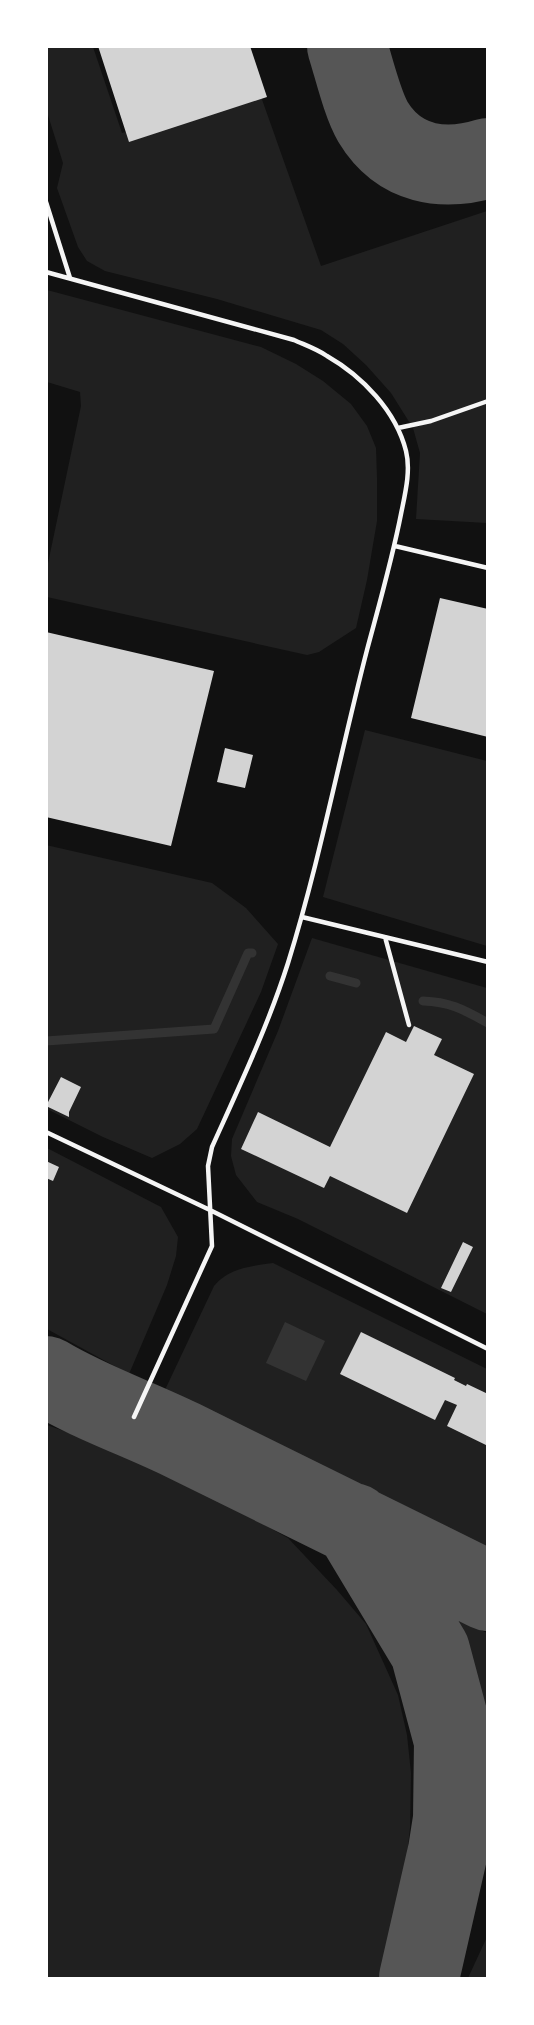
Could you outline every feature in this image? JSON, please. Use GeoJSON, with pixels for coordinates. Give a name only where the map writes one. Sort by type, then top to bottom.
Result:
{"type":"FeatureCollection","features":[{"type":"Feature","properties":{"kind":"lane"},"geometry":{"type":"LineString","coordinates":[[46,201],[70,278]]}},
{"type":"Feature","properties":{"kind":"lane"},"geometry":{"type":"LineString","coordinates":[[46,272],[294,340],[326,355],[347,369],[384,406],[398,428],[407,453],[408,480],[395,546],[356,693],[302,917],[275,996],[212,1147],[208,1166],[212,1246],[134,1417]]}},
{"type":"Feature","properties":{"kind":"lane"},"geometry":{"type":"LineString","coordinates":[[398,428],[431,421],[488,401]]}},
{"type":"Feature","properties":{"kind":"lane"},"geometry":{"type":"LineString","coordinates":[[395,546],[488,568]]}},
{"type":"Feature","properties":{"kind":"lane"},"geometry":{"type":"LineString","coordinates":[[302,917],[488,962]]}},
{"type":"Feature","properties":{"kind":"lane"},"geometry":{"type":"LineString","coordinates":[[385,937],[409,1025]]}},
{"type":"Feature","properties":{"kind":"lane"},"geometry":{"type":"LineString","coordinates":[[46,1132],[212,1211],[488,1349]]}},
{"type":"Feature","properties":{"kind":"shaded area"},"geometry":{"type":"Polygon","coordinates":[[[46,47],[93,47],[122,133],[259,91],[321,266],[487,211],[487,523],[416,519],[420,453],[413,428],[391,393],[343,344],[321,330],[217,299],[105,271],[87,261],[78,247],[57,188],[63,163],[47,112],[46,47]]]}},
{"type":"Feature","properties":{"kind":"shaded area"},"geometry":{"type":"Polygon","coordinates":[[[47,290],[261,347],[296,364],[323,381],[351,404],[367,426],[376,448],[377,478],[377,521],[356,628],[319,652],[307,655],[47,597],[47,568],[81,406],[80,392],[47,382],[47,290]]]}},
{"type":"Feature","properties":{"kind":"shaded area"},"geometry":{"type":"Polygon","coordinates":[[[365,730],[487,761],[487,946],[323,897],[365,730]]]}},
{"type":"Feature","properties":{"kind":"shaded area"},"geometry":{"type":"Polygon","coordinates":[[[46,845],[212,883],[246,908],[278,944],[261,992],[197,1129],[180,1144],[152,1158],[47,1109],[46,845]]]}},
{"type":"Feature","properties":{"kind":"shaded area"},"geometry":{"type":"Polygon","coordinates":[[[312,938],[487,988],[487,1314],[298,1219],[257,1202],[236,1175],[231,1156],[232,1139],[278,1031],[312,938]]]}},
{"type":"Feature","properties":{"kind":"shaded area"},"geometry":{"type":"Polygon","coordinates":[[[47,1148],[161,1207],[178,1237],[176,1256],[167,1285],[129,1374],[47,1329],[47,1148]]]}},
{"type":"Feature","properties":{"kind":"shaded area"},"geometry":{"type":"Polygon","coordinates":[[[273,1263],[487,1369],[487,1555],[164,1392],[214,1286],[233,1272],[273,1263]]]}},
{"type":"Feature","properties":{"kind":"shaded area"},"geometry":{"type":"Polygon","coordinates":[[[285,1322],[325,1341],[306,1381],[266,1363],[285,1322]]]}},
{"type":"Feature","properties":{"kind":"shaded area"},"geometry":{"type":"Polygon","coordinates":[[[47,1425],[104,1445],[214,1497],[288,1538],[366,1624],[398,1695],[407,1735],[411,1773],[410,1828],[402,1901],[383,1978],[47,1978],[47,1425]]]}},
{"type":"Feature","properties":{"kind":"shaded area"},"geometry":{"type":"Polygon","coordinates":[[[440,1610],[487,1633],[487,1825],[486,1743],[467,1671],[440,1610]]]}},
{"type":"Feature","properties":{"kind":"shaded area"},"geometry":{"type":"Polygon","coordinates":[[[487,1937],[487,1978],[468,1978],[487,1937]]]}},
{"type":"Feature","properties":{"kind":"building"},"geometry":{"type":"Polygon","coordinates":[[[98,46],[250,46],[267,97],[129,142],[98,46]]]}},
{"type":"Feature","properties":{"kind":"building"},"geometry":{"type":"Polygon","coordinates":[[[440,598],[488,609],[488,737],[411,718],[440,598]]]}},
{"type":"Feature","properties":{"kind":"building"},"geometry":{"type":"Polygon","coordinates":[[[46,632],[214,671],[171,846],[46,817],[46,632]]]}},
{"type":"Feature","properties":{"kind":"building"},"geometry":{"type":"Polygon","coordinates":[[[225,748],[253,755],[245,788],[217,782],[225,748]]]}},
{"type":"Feature","properties":{"kind":"building"},"geometry":{"type":"Polygon","coordinates":[[[414,1026],[442,1039],[434,1055],[474,1074],[407,1213],[330,1176],[324,1188],[241,1149],[258,1112],[330,1147],[386,1032],[406,1042],[414,1026]]]}},
{"type":"Feature","properties":{"kind":"building"},"geometry":{"type":"Polygon","coordinates":[[[61,1077],[81,1087],[69,1112],[69,1117],[46,1106],[61,1077]]]}},
{"type":"Feature","properties":{"kind":"building"},"geometry":{"type":"Polygon","coordinates":[[[46,1161],[59,1167],[53,1181],[46,1178],[46,1161]]]}},
{"type":"Feature","properties":{"kind":"building"},"geometry":{"type":"Polygon","coordinates":[[[463,1242],[473,1247],[451,1292],[441,1288],[463,1242]]]}},
{"type":"Feature","properties":{"kind":"building"},"geometry":{"type":"Polygon","coordinates":[[[361,1332],[455,1378],[454,1380],[466,1386],[467,1384],[488,1394],[488,1446],[447,1426],[457,1405],[445,1400],[435,1420],[340,1374],[361,1332]]]}},
{"type":"Feature","properties":{"kind":"waterway"},"geometry":{"type":"LineString","coordinates":[[46,1041],[214,1029],[248,953],[252,953]]}},
{"type":"Feature","properties":{"kind":"waterway"},"geometry":{"type":"LineString","coordinates":[[330,976],[356,983]]}},
{"type":"Feature","properties":{"kind":"waterway"},"geometry":{"type":"LineString","coordinates":[[423,1001],[450,1005],[488,1023]]}},
{"type":"Feature","properties":{"kind":"taxiway"},"geometry":{"type":"LineString","coordinates":[[347,46],[369,114],[384,136],[396,148],[409,156],[439,164],[455,164],[488,158]]}},
{"type":"Feature","properties":{"kind":"taxiway"},"geometry":{"type":"LineString","coordinates":[[46,1376],[96,1402],[182,1440],[488,1591]]}},
{"type":"Feature","properties":{"kind":"taxiway"},"geometry":{"type":"LineString","coordinates":[[353,1523],[430,1651],[454,1741],[453,1819],[448,1851],[419,1978]]}}]}
